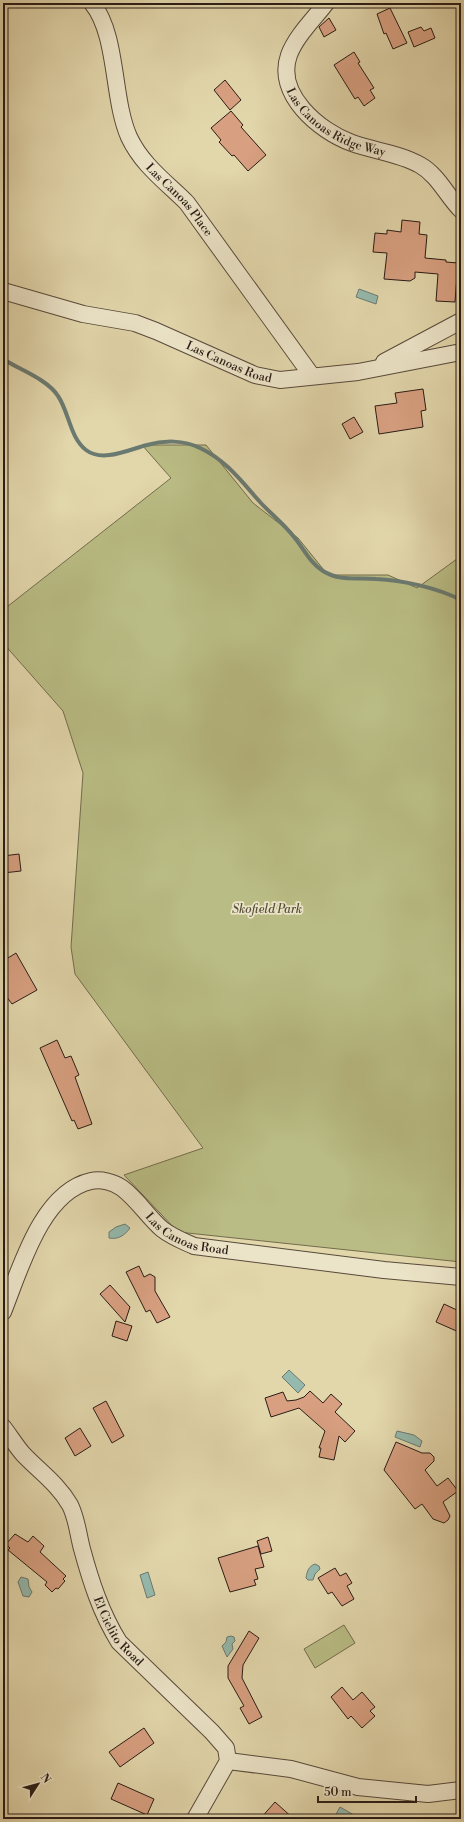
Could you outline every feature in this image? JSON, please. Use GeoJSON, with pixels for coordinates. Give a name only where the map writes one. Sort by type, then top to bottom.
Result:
{"type":"FeatureCollection","features":[{"type":"Feature","properties":{"kind":"street","name":"Las Canoas Place"},"geometry":{"type":"LineString","coordinates":[[92,3],[103,21],[124,124],[139,154],[154,174],[169,185],[187,203],[312,376]]}},
{"type":"Feature","properties":{"kind":"street","name":"Las Canoas Ridge Way"},"geometry":{"type":"LineString","coordinates":[[326,3],[294,45],[289,55],[286,77],[289,87],[296,99],[308,114],[337,136],[351,143],[409,160],[422,166],[433,175],[461,210]]}},
{"type":"Feature","properties":{"kind":"street","name":"Las Canoas Road"},"geometry":{"type":"LineString","coordinates":[[3,291],[83,314],[135,323],[255,375],[280,380],[368,370],[461,352]]}},
{"type":"Feature","properties":{"kind":"street"},"geometry":{"type":"LineString","coordinates":[[368,370],[461,322]]}},
{"type":"Feature","properties":{"kind":"street","name":"Las Canoas Road"},"geometry":{"type":"LineString","coordinates":[[3,1312],[36,1232],[48,1213],[69,1190],[81,1183],[95,1180],[102,1180],[122,1188],[164,1231],[178,1240],[194,1246],[384,1270],[461,1277]]}},
{"type":"Feature","properties":{"kind":"street","name":"El Cielito Road"},"geometry":{"type":"LineString","coordinates":[[3,1427],[24,1454],[45,1473],[70,1506],[77,1521],[93,1589],[109,1625],[119,1642],[212,1732],[226,1748],[228,1761]]}},
{"type":"Feature","properties":{"kind":"street"},"geometry":{"type":"LineString","coordinates":[[195,1819],[228,1761],[291,1769],[358,1787],[428,1794],[461,1790]]}},
{"type":"Feature","properties":{"kind":"green space","name":"Skofield Park"},"geometry":{"type":"Polygon","coordinates":[[[142,445],[206,445],[253,503],[298,538],[328,575],[388,575],[417,588],[461,556],[461,1262],[178,1232],[124,1175],[203,1148],[75,974],[71,947],[83,773],[63,711],[3,643],[3,610],[171,478],[142,445]]]}},
{"type":"Feature","properties":{"kind":"green space"},"geometry":{"type":"Polygon","coordinates":[[[344,1625],[355,1643],[315,1668],[304,1649],[344,1625]]]}},
{"type":"Feature","properties":{"kind":"water"},"geometry":{"type":"Polygon","coordinates":[[[359,289],[378,296],[376,304],[356,297],[359,289]]]}},
{"type":"Feature","properties":{"kind":"water"},"geometry":{"type":"Polygon","coordinates":[[[125,1224],[130,1228],[126,1233],[118,1238],[109,1238],[109,1232],[116,1227],[125,1224]]]}},
{"type":"Feature","properties":{"kind":"water"},"geometry":{"type":"Polygon","coordinates":[[[289,1370],[305,1385],[298,1393],[282,1377],[289,1370]]]}},
{"type":"Feature","properties":{"kind":"water"},"geometry":{"type":"Polygon","coordinates":[[[397,1431],[414,1435],[422,1441],[420,1447],[395,1437],[397,1431]]]}},
{"type":"Feature","properties":{"kind":"water"},"geometry":{"type":"Polygon","coordinates":[[[315,1564],[319,1566],[320,1569],[315,1574],[313,1580],[308,1580],[306,1578],[308,1571],[311,1566],[315,1564]]]}},
{"type":"Feature","properties":{"kind":"water"},"geometry":{"type":"Polygon","coordinates":[[[148,1572],[155,1595],[147,1598],[140,1575],[148,1572]]]}},
{"type":"Feature","properties":{"kind":"water"},"geometry":{"type":"Polygon","coordinates":[[[21,1577],[28,1579],[29,1587],[32,1592],[29,1597],[23,1596],[18,1582],[21,1577]]]}},
{"type":"Feature","properties":{"kind":"water"},"geometry":{"type":"Polygon","coordinates":[[[227,1637],[234,1637],[235,1641],[232,1644],[233,1649],[227,1657],[222,1646],[226,1642],[227,1637]]]}},
{"type":"Feature","properties":{"kind":"water"},"geometry":{"type":"Polygon","coordinates":[[[340,1807],[361,1819],[334,1818],[340,1807]]]}},
{"type":"Feature","properties":{"kind":"building"},"geometry":{"type":"Polygon","coordinates":[[[390,8],[407,43],[393,49],[386,33],[384,34],[377,14],[390,8]]]}},
{"type":"Feature","properties":{"kind":"building"},"geometry":{"type":"Polygon","coordinates":[[[329,18],[336,30],[324,37],[319,27],[329,18]]]}},
{"type":"Feature","properties":{"kind":"building"},"geometry":{"type":"Polygon","coordinates":[[[421,27],[424,31],[431,28],[435,38],[414,47],[408,32],[421,27]]]}},
{"type":"Feature","properties":{"kind":"building"},"geometry":{"type":"Polygon","coordinates":[[[354,52],[360,62],[358,63],[374,88],[370,90],[375,98],[364,106],[358,97],[355,99],[334,65],[354,52]]]}},
{"type":"Feature","properties":{"kind":"building"},"geometry":{"type":"Polygon","coordinates":[[[225,80],[241,100],[230,110],[214,90],[225,80]]]}},
{"type":"Feature","properties":{"kind":"building"},"geometry":{"type":"Polygon","coordinates":[[[231,111],[243,125],[241,127],[266,155],[248,171],[234,155],[232,156],[219,142],[221,140],[211,128],[231,111]]]}},
{"type":"Feature","properties":{"kind":"building"},"geometry":{"type":"Polygon","coordinates":[[[402,220],[420,222],[419,234],[427,235],[425,258],[458,263],[455,302],[436,301],[438,274],[415,272],[415,278],[410,281],[384,279],[387,253],[373,252],[375,233],[387,234],[387,230],[401,232],[402,220]]]}},
{"type":"Feature","properties":{"kind":"building"},"geometry":{"type":"Polygon","coordinates":[[[423,389],[426,410],[421,411],[423,427],[379,434],[375,406],[397,403],[395,393],[423,389]]]}},
{"type":"Feature","properties":{"kind":"building"},"geometry":{"type":"Polygon","coordinates":[[[354,417],[363,432],[350,439],[342,424],[354,417]]]}},
{"type":"Feature","properties":{"kind":"building"},"geometry":{"type":"Polygon","coordinates":[[[19,854],[21,871],[3,873],[3,856],[19,854]]]}},
{"type":"Feature","properties":{"kind":"building"},"geometry":{"type":"Polygon","coordinates":[[[16,953],[37,990],[12,1004],[3,992],[3,961],[16,953]]]}},
{"type":"Feature","properties":{"kind":"building"},"geometry":{"type":"Polygon","coordinates":[[[57,1040],[65,1058],[71,1056],[79,1075],[75,1077],[92,1124],[78,1129],[74,1120],[72,1121],[40,1048],[57,1040]]]}},
{"type":"Feature","properties":{"kind":"building"},"geometry":{"type":"Polygon","coordinates":[[[139,1266],[144,1277],[150,1274],[155,1277],[155,1291],[170,1317],[157,1323],[150,1310],[146,1312],[126,1272],[139,1266]]]}},
{"type":"Feature","properties":{"kind":"building"},"geometry":{"type":"Polygon","coordinates":[[[110,1285],[130,1307],[125,1322],[100,1294],[110,1285]]]}},
{"type":"Feature","properties":{"kind":"building"},"geometry":{"type":"Polygon","coordinates":[[[444,1304],[461,1312],[461,1333],[436,1322],[444,1304]]]}},
{"type":"Feature","properties":{"kind":"building"},"geometry":{"type":"Polygon","coordinates":[[[116,1321],[132,1326],[127,1341],[112,1336],[116,1321]]]}},
{"type":"Feature","properties":{"kind":"building"},"geometry":{"type":"Polygon","coordinates":[[[310,1391],[323,1403],[331,1394],[342,1404],[335,1412],[355,1431],[345,1442],[339,1436],[334,1460],[319,1457],[321,1448],[319,1448],[325,1431],[299,1408],[271,1417],[265,1398],[283,1392],[287,1401],[296,1400],[304,1397],[310,1391]]]}},
{"type":"Feature","properties":{"kind":"building"},"geometry":{"type":"Polygon","coordinates":[[[106,1401],[124,1436],[112,1443],[93,1408],[106,1401]]]}},
{"type":"Feature","properties":{"kind":"building"},"geometry":{"type":"Polygon","coordinates":[[[80,1428],[91,1446],[75,1456],[65,1438],[80,1428]]]}},
{"type":"Feature","properties":{"kind":"building"},"geometry":{"type":"Polygon","coordinates":[[[396,1442],[422,1453],[430,1453],[434,1457],[434,1461],[425,1470],[437,1486],[448,1478],[458,1491],[443,1502],[450,1516],[444,1523],[433,1519],[422,1504],[415,1509],[384,1470],[396,1442]]]}},
{"type":"Feature","properties":{"kind":"building"},"geometry":{"type":"Polygon","coordinates":[[[15,1534],[28,1542],[33,1536],[44,1546],[40,1552],[66,1576],[63,1579],[65,1581],[58,1589],[56,1588],[52,1592],[45,1585],[47,1582],[8,1550],[10,1548],[6,1544],[15,1534]]]}},
{"type":"Feature","properties":{"kind":"building"},"geometry":{"type":"Polygon","coordinates":[[[268,1537],[272,1551],[261,1554],[257,1541],[268,1537]]]}},
{"type":"Feature","properties":{"kind":"building"},"geometry":{"type":"Polygon","coordinates":[[[258,1546],[264,1567],[255,1569],[258,1579],[254,1580],[256,1585],[230,1592],[218,1558],[258,1546]]]}},
{"type":"Feature","properties":{"kind":"building"},"geometry":{"type":"Polygon","coordinates":[[[335,1568],[340,1576],[346,1573],[352,1583],[347,1586],[354,1599],[342,1606],[332,1592],[328,1594],[318,1578],[335,1568]]]}},
{"type":"Feature","properties":{"kind":"building"},"geometry":{"type":"Polygon","coordinates":[[[249,1631],[259,1638],[243,1665],[242,1678],[262,1717],[249,1724],[240,1708],[244,1706],[228,1678],[228,1666],[249,1631]]]}},
{"type":"Feature","properties":{"kind":"building"},"geometry":{"type":"Polygon","coordinates":[[[342,1687],[353,1700],[362,1692],[375,1707],[370,1711],[375,1716],[362,1728],[351,1716],[348,1719],[331,1697],[342,1687]]]}},
{"type":"Feature","properties":{"kind":"building"},"geometry":{"type":"Polygon","coordinates":[[[144,1728],[154,1743],[120,1767],[109,1752],[144,1728]]]}},
{"type":"Feature","properties":{"kind":"building"},"geometry":{"type":"Polygon","coordinates":[[[118,1783],[154,1799],[147,1815],[111,1799],[118,1783]]]}},
{"type":"Feature","properties":{"kind":"building"},"geometry":{"type":"Polygon","coordinates":[[[275,1802],[294,1819],[260,1819],[275,1802]]]}},
{"type":"Feature","properties":{"kind":"waterway"},"geometry":{"type":"LineString","coordinates":[[3,359],[40,380],[53,390],[62,402],[76,439],[86,450],[93,454],[116,454],[154,443],[181,442],[194,445],[226,465],[286,528],[311,560],[323,571],[336,577],[343,578],[386,580],[408,583],[431,588],[461,600]]}}]}
